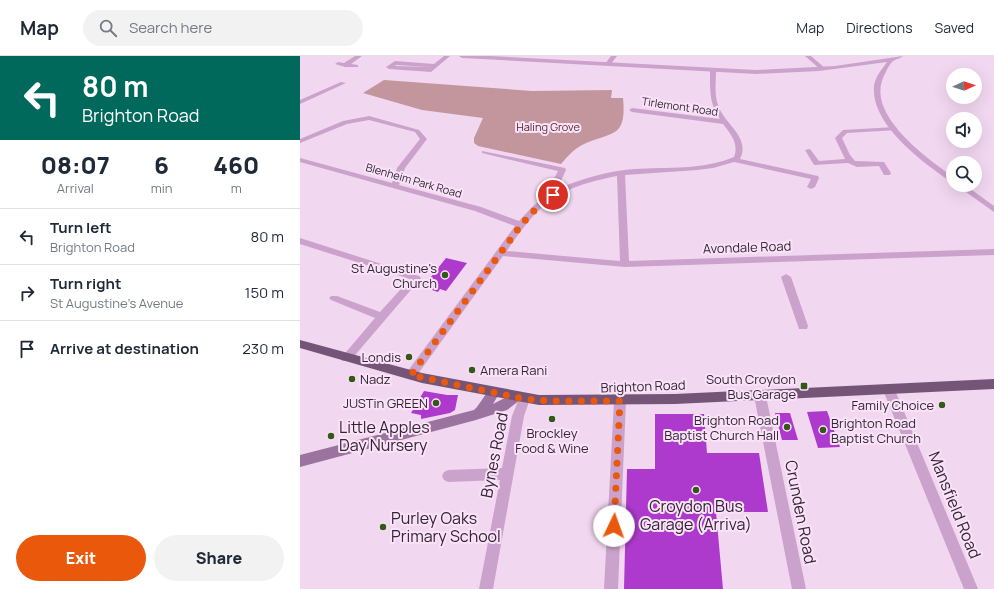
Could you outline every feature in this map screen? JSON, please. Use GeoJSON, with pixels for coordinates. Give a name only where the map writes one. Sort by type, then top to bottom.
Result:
{"type":"FeatureCollection","features":[{"type":"Feature","properties":{"kind":"main road","name":"Brighton Road"},"geometry":{"type":"LineString","coordinates":[[300,344],[411,375],[520,398],[552,401],[620,401],[760,396],[994,384]]}},
{"type":"Feature","properties":{"kind":"main road"},"geometry":{"type":"LineString","coordinates":[[476,415],[484,409],[494,392]]}},
{"type":"Feature","properties":{"kind":"main road"},"geometry":{"type":"LineString","coordinates":[[300,461],[476,415],[503,406],[520,398]]}},
{"type":"Feature","properties":{"kind":"street"},"geometry":{"type":"LineString","coordinates":[[345,65],[359,56]]}},
{"type":"Feature","properties":{"kind":"street"},"geometry":{"type":"LineString","coordinates":[[433,68],[396,63],[389,66],[433,68],[447,56]]}},
{"type":"Feature","properties":{"kind":"street"},"geometry":{"type":"LineString","coordinates":[[462,56],[530,58],[713,71],[767,72],[823,69],[870,63],[901,56]]}},
{"type":"Feature","properties":{"kind":"street"},"geometry":{"type":"LineString","coordinates":[[608,64],[614,56]]}},
{"type":"Feature","properties":{"kind":"street"},"geometry":{"type":"LineString","coordinates":[[808,56],[823,69]]}},
{"type":"Feature","properties":{"kind":"street"},"geometry":{"type":"LineString","coordinates":[[887,59],[878,81],[877,92],[882,110],[895,129],[919,154],[946,175]]}},
{"type":"Feature","properties":{"kind":"street"},"geometry":{"type":"LineString","coordinates":[[870,63],[884,68]]}},
{"type":"Feature","properties":{"kind":"street"},"geometry":{"type":"LineString","coordinates":[[338,64],[356,66]]}},
{"type":"Feature","properties":{"kind":"street"},"geometry":{"type":"LineString","coordinates":[[411,375],[521,225],[542,202],[553,195],[578,184],[621,173],[711,167],[734,160],[739,155],[739,146],[735,136],[714,105],[713,71]]}},
{"type":"Feature","properties":{"kind":"street"},"geometry":{"type":"LineString","coordinates":[[301,100],[343,83]]}},
{"type":"Feature","properties":{"kind":"street","name":"Tirlemont Road"},"geometry":{"type":"LineString","coordinates":[[632,110],[725,122]]}},
{"type":"Feature","properties":{"kind":"street"},"geometry":{"type":"LineString","coordinates":[[300,141],[356,119],[369,118],[417,131],[424,139],[401,168],[395,185]]}},
{"type":"Feature","properties":{"kind":"street"},"geometry":{"type":"LineString","coordinates":[[887,173],[881,164],[853,164],[849,161],[838,138],[845,131],[895,129]]}},
{"type":"Feature","properties":{"kind":"street"},"geometry":{"type":"LineString","coordinates":[[808,150],[817,163],[849,161]]}},
{"type":"Feature","properties":{"kind":"street"},"geometry":{"type":"LineString","coordinates":[[484,152],[562,170],[553,188],[553,195]]}},
{"type":"Feature","properties":{"kind":"street","name":"Blenheim Park Road"},"geometry":{"type":"LineString","coordinates":[[300,160],[478,209],[521,225]]}},
{"type":"Feature","properties":{"kind":"street"},"geometry":{"type":"LineString","coordinates":[[734,160],[815,178],[811,187]]}},
{"type":"Feature","properties":{"kind":"street"},"geometry":{"type":"LineString","coordinates":[[621,173],[625,264]]}},
{"type":"Feature","properties":{"kind":"street"},"geometry":{"type":"LineString","coordinates":[[970,192],[994,210]]}},
{"type":"Feature","properties":{"kind":"street"},"geometry":{"type":"LineString","coordinates":[[300,241],[416,278],[346,358]]}},
{"type":"Feature","properties":{"kind":"street","name":"Avondale Road"},"geometry":{"type":"LineString","coordinates":[[500,253],[625,264],[994,252]]}},
{"type":"Feature","properties":{"kind":"street"},"geometry":{"type":"LineString","coordinates":[[786,277],[803,326]]}},
{"type":"Feature","properties":{"kind":"street"},"geometry":{"type":"LineString","coordinates":[[334,298],[382,317]]}},
{"type":"Feature","properties":{"kind":"street","name":"Mansfield Road"},"geometry":{"type":"LineString","coordinates":[[889,390],[971,589]]}},
{"type":"Feature","properties":{"kind":"street","name":"Crunden Road"},"geometry":{"type":"LineString","coordinates":[[760,396],[799,589]]}},
{"type":"Feature","properties":{"kind":"street","name":"Bynes Road"},"geometry":{"type":"LineString","coordinates":[[486,589],[520,398]]}},
{"type":"Feature","properties":{"kind":"street"},"geometry":{"type":"LineString","coordinates":[[611,589],[620,401]]}},
{"type":"Feature","properties":{"kind":"street"},"geometry":{"type":"LineString","coordinates":[[448,476],[507,474]]}},
{"type":"Feature","properties":{"kind":"green space","name":"Haling Grove"},"geometry":{"type":"Polygon","coordinates":[[[384,80],[532,91],[612,90],[611,98],[623,98],[624,112],[619,128],[615,132],[582,145],[573,151],[561,164],[478,146],[474,143],[474,138],[483,118],[422,110],[363,93],[384,80]]]}},
{"type":"Feature","properties":{"kind":"building","name":"St Augustine's Church"},"geometry":{"type":"Polygon","coordinates":[[[446,258],[467,263],[446,291],[440,289],[438,292],[423,287],[446,258]]]}},
{"type":"Feature","properties":{"kind":"building","name":"JUSTin GREEN"},"geometry":{"type":"Polygon","coordinates":[[[424,391],[447,395],[458,395],[455,410],[450,413],[421,419],[421,415],[411,413],[424,391]]]}},
{"type":"Feature","properties":{"kind":"building","name":"Brighton Road Baptist Church"},"geometry":{"type":"Polygon","coordinates":[[[827,411],[840,447],[818,448],[807,412],[827,411]]]}},
{"type":"Feature","properties":{"kind":"building","name":"Brighton Road Baptist Church Hall"},"geometry":{"type":"Polygon","coordinates":[[[775,413],[790,413],[798,440],[782,440],[775,413]]]}},
{"type":"Feature","properties":{"kind":"building","name":"Croydon Bus Garage (Arriva)"},"geometry":{"type":"Polygon","coordinates":[[[655,414],[704,414],[707,453],[759,453],[768,512],[716,512],[723,589],[624,589],[627,469],[655,469],[655,414]]]}},
{"type":"Feature","properties":{"kind":"place","name":"St Augustine's Church"},"geometry":{"type":"Point","coordinates":[445,275]}},
{"type":"Feature","properties":{"kind":"place","name":"Londis"},"geometry":{"type":"Point","coordinates":[409,357]}},
{"type":"Feature","properties":{"kind":"place","name":"Amera Rani"},"geometry":{"type":"Point","coordinates":[472,370]}},
{"type":"Feature","properties":{"kind":"place","name":"Nadz"},"geometry":{"type":"Point","coordinates":[352,379]}},
{"type":"Feature","properties":{"kind":"place","name":"South Croydon Bus Garage"},"geometry":{"type":"Point","coordinates":[804,386]}},
{"type":"Feature","properties":{"kind":"place","name":"JUSTin GREEN"},"geometry":{"type":"Point","coordinates":[436,403]}},
{"type":"Feature","properties":{"kind":"place","name":"Family Choice"},"geometry":{"type":"Point","coordinates":[942,405]}},
{"type":"Feature","properties":{"kind":"place","name":"Brockley Food & Wine"},"geometry":{"type":"Point","coordinates":[552,419]}},
{"type":"Feature","properties":{"kind":"place","name":"Brighton Road Baptist Church Hall"},"geometry":{"type":"Point","coordinates":[787,427]}},
{"type":"Feature","properties":{"kind":"place","name":"Brighton Road Baptist Church"},"geometry":{"type":"Point","coordinates":[823,430]}},
{"type":"Feature","properties":{"kind":"place","name":"Little Apples Day Nursery"},"geometry":{"type":"Point","coordinates":[331,436]}},
{"type":"Feature","properties":{"kind":"place","name":"Croydon Bus Garage (Arriva)"},"geometry":{"type":"Point","coordinates":[696,490]}},
{"type":"Feature","properties":{"kind":"place","name":"Purley Oaks Primary School"},"geometry":{"type":"Point","coordinates":[383,527]}},
{"type":"Feature","properties":{"kind":"route"},"geometry":{"type":"LineString","coordinates":[[553,195],[542,202],[521,225],[411,375],[524,399],[552,401],[620,401],[614,526]]}}]}
